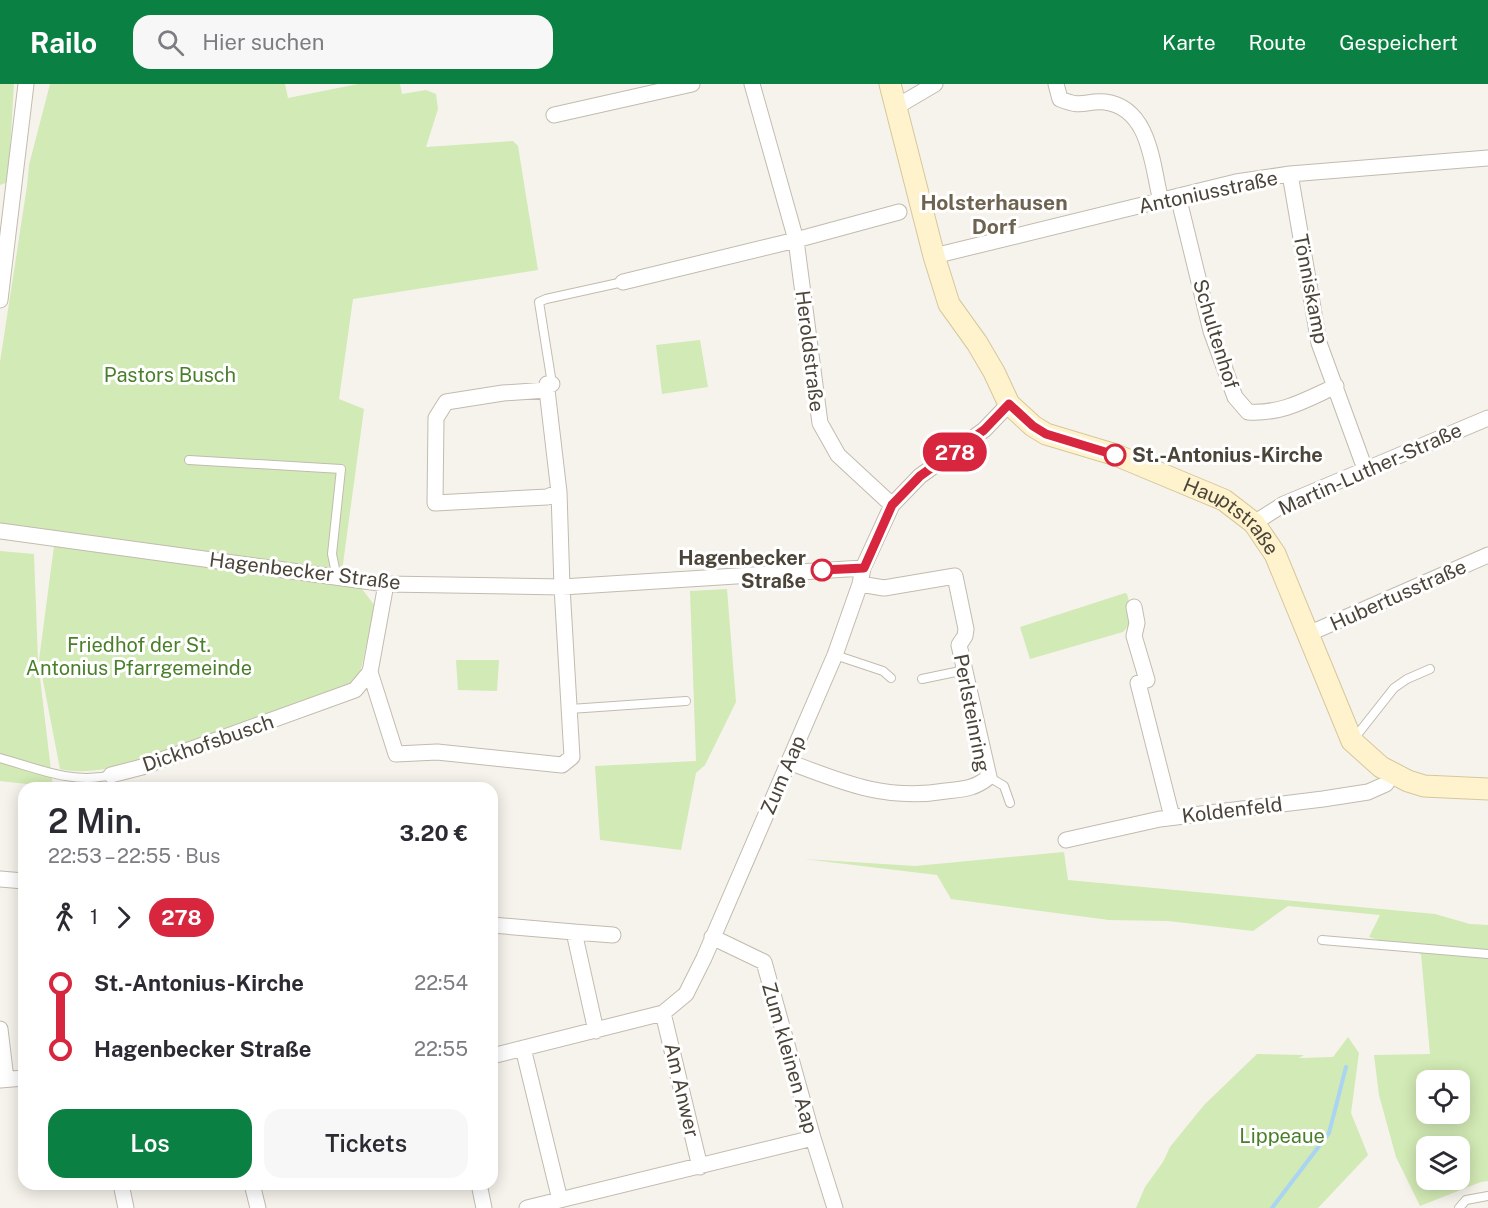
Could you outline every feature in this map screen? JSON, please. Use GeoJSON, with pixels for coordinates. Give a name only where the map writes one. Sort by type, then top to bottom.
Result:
{"type":"FeatureCollection","features":[{"type":"Feature","properties":{"kind":"main road","name":"Hauptstraße"},"geometry":{"type":"LineString","coordinates":[[890,84],[934,256],[949,304],[977,343],[1009,404],[1033,426],[1046,434],[1116,455],[1182,482],[1230,504],[1254,523],[1275,554],[1352,741],[1370,759],[1392,774],[1424,786],[1488,789]]}},
{"type":"Feature","properties":{"kind":"street"},"geometry":{"type":"LineString","coordinates":[[0,300],[26,84]]}},
{"type":"Feature","properties":{"kind":"street"},"geometry":{"type":"LineString","coordinates":[[554,115],[692,84]]}},
{"type":"Feature","properties":{"kind":"street","name":"Heroldstraße"},"geometry":{"type":"LineString","coordinates":[[752,84],[796,240],[820,423],[838,455],[892,505]]}},
{"type":"Feature","properties":{"kind":"street"},"geometry":{"type":"LineString","coordinates":[[896,107],[935,84]]}},
{"type":"Feature","properties":{"kind":"street"},"geometry":{"type":"LineString","coordinates":[[1056,84],[1060,99],[1075,105],[1105,102],[1124,109],[1137,120],[1146,136],[1161,201]]}},
{"type":"Feature","properties":{"kind":"street","name":"Antoniusstraße"},"geometry":{"type":"LineString","coordinates":[[934,256],[1236,182],[1290,174],[1488,158]]}},
{"type":"Feature","properties":{"kind":"street","name":"Tönniskamp"},"geometry":{"type":"LineString","coordinates":[[1290,174],[1319,343],[1365,470]]}},
{"type":"Feature","properties":{"kind":"street","name":"Schultenhof"},"geometry":{"type":"LineString","coordinates":[[1178,196],[1211,331],[1235,397],[1248,412],[1266,413],[1277,411],[1336,386]]}},
{"type":"Feature","properties":{"kind":"street"},"geometry":{"type":"LineString","coordinates":[[624,282],[796,240],[898,212]]}},
{"type":"Feature","properties":{"kind":"street"},"geometry":{"type":"LineString","coordinates":[[386,584],[370,672],[396,754],[437,752],[562,765],[572,757],[559,492],[550,387],[446,402],[436,418],[435,503],[547,497],[559,492]]}},
{"type":"Feature","properties":{"kind":"street","name":"Zum Aap"},"geometry":{"type":"LineString","coordinates":[[498,1054],[663,1013],[686,994],[835,655],[864,568],[892,505],[920,476],[984,430],[1009,404]]}},
{"type":"Feature","properties":{"kind":"street","name":"Martin-Luther-Straße"},"geometry":{"type":"LineString","coordinates":[[1254,523],[1284,504],[1488,418]]}},
{"type":"Feature","properties":{"kind":"street","name":"Hagenbecker Straße"},"geometry":{"type":"LineString","coordinates":[[0,531],[386,584],[562,587],[864,568]]}},
{"type":"Feature","properties":{"kind":"street","name":"Hubertusstraße"},"geometry":{"type":"LineString","coordinates":[[1308,634],[1488,555]]}},
{"type":"Feature","properties":{"kind":"street","name":"Perlsteinring"},"geometry":{"type":"LineString","coordinates":[[789,762],[870,791],[920,796],[976,787],[989,777],[959,645],[965,636],[966,629],[955,576],[884,588],[860,584]]}},
{"type":"Feature","properties":{"kind":"street"},"geometry":{"type":"LineString","coordinates":[[1134,607],[1137,623],[1134,636],[1147,680],[1138,683],[1172,817]]}},
{"type":"Feature","properties":{"kind":"street","name":"Dickhofsbusch"},"geometry":{"type":"LineString","coordinates":[[111,775],[142,767],[355,690],[370,672]]}},
{"type":"Feature","properties":{"kind":"street","name":"Koldenfeld"},"geometry":{"type":"LineString","coordinates":[[1066,840],[1117,827],[1172,817],[1323,800],[1368,792],[1386,784],[1392,774]]}},
{"type":"Feature","properties":{"kind":"street"},"geometry":{"type":"LineString","coordinates":[[0,879],[18,880]]}},
{"type":"Feature","properties":{"kind":"street"},"geometry":{"type":"LineString","coordinates":[[498,926],[614,935]]}},
{"type":"Feature","properties":{"kind":"street"},"geometry":{"type":"LineString","coordinates":[[574,932],[596,1030]]}},
{"type":"Feature","properties":{"kind":"street","name":"Zum kleinen Aap"},"geometry":{"type":"LineString","coordinates":[[712,937],[764,962],[835,1208]]}},
{"type":"Feature","properties":{"kind":"street","name":"Am Anwer"},"geometry":{"type":"LineString","coordinates":[[663,1013],[700,1167]]}},
{"type":"Feature","properties":{"kind":"street"},"geometry":{"type":"LineString","coordinates":[[0,1029],[3,1079],[18,1078]]}},
{"type":"Feature","properties":{"kind":"street"},"geometry":{"type":"LineString","coordinates":[[523,1048],[560,1200]]}},
{"type":"Feature","properties":{"kind":"street"},"geometry":{"type":"LineString","coordinates":[[528,1208],[813,1138]]}},
{"type":"Feature","properties":{"kind":"street"},"geometry":{"type":"LineString","coordinates":[[122,1190],[126,1208]]}},
{"type":"Feature","properties":{"kind":"street"},"geometry":{"type":"LineString","coordinates":[[254,1190],[258,1208]]}},
{"type":"Feature","properties":{"kind":"street"},"geometry":{"type":"LineString","coordinates":[[480,1190],[484,1208]]}},
{"type":"Feature","properties":{"kind":"lane"},"geometry":{"type":"LineString","coordinates":[[550,387],[539,302],[624,282]]}},
{"type":"Feature","properties":{"kind":"lane"},"geometry":{"type":"LineString","coordinates":[[189,460],[341,469],[332,554],[337,578]]}},
{"type":"Feature","properties":{"kind":"lane"},"geometry":{"type":"LineString","coordinates":[[835,655],[883,671],[891,678]]}},
{"type":"Feature","properties":{"kind":"lane"},"geometry":{"type":"LineString","coordinates":[[1352,741],[1394,688],[1407,679],[1430,669]]}},
{"type":"Feature","properties":{"kind":"lane"},"geometry":{"type":"LineString","coordinates":[[922,679],[965,670]]}},
{"type":"Feature","properties":{"kind":"lane"},"geometry":{"type":"LineString","coordinates":[[570,709],[686,701]]}},
{"type":"Feature","properties":{"kind":"lane","name":"Dickhofsbusch"},"geometry":{"type":"LineString","coordinates":[[0,758],[67,777],[97,779],[111,775]]}},
{"type":"Feature","properties":{"kind":"lane"},"geometry":{"type":"LineString","coordinates":[[989,777],[1004,786],[1010,803]]}},
{"type":"Feature","properties":{"kind":"lane"},"geometry":{"type":"LineString","coordinates":[[1322,940],[1488,954]]}},
{"type":"Feature","properties":{"kind":"lane"},"geometry":{"type":"LineString","coordinates":[[1459,1208],[1466,1200],[1488,1196]]}},
{"type":"Feature","properties":{"kind":"green space"},"geometry":{"type":"Polygon","coordinates":[[[0,84],[14,84],[8,182],[0,185],[0,84]]]}},
{"type":"Feature","properties":{"kind":"green space","name":"Pastors Busch"},"geometry":{"type":"Polygon","coordinates":[[[50,84],[285,84],[288,98],[358,84],[400,84],[402,94],[426,90],[436,94],[438,109],[426,147],[513,141],[518,146],[538,270],[353,299],[339,399],[364,409],[342,571],[0,525],[0,362],[29,165],[50,84]]]}},
{"type":"Feature","properties":{"kind":"green space"},"geometry":{"type":"Polygon","coordinates":[[[700,340],[708,387],[662,394],[656,345],[700,340]]]}},
{"type":"Feature","properties":{"kind":"green space","name":"Friedhof der St. Antonius Pfarrgemeinde"},"geometry":{"type":"Polygon","coordinates":[[[54,546],[359,585],[375,606],[360,674],[349,687],[140,761],[97,770],[60,769],[39,660],[54,546]]]}},
{"type":"Feature","properties":{"kind":"green space"},"geometry":{"type":"Polygon","coordinates":[[[0,551],[34,554],[38,661],[52,782],[0,781],[0,551]]]}},
{"type":"Feature","properties":{"kind":"green space"},"geometry":{"type":"Polygon","coordinates":[[[727,589],[736,702],[705,765],[696,773],[681,850],[600,840],[595,766],[696,761],[690,591],[727,589]]]}},
{"type":"Feature","properties":{"kind":"green space"},"geometry":{"type":"Polygon","coordinates":[[[1125,593],[1130,605],[1131,619],[1123,632],[1030,659],[1020,627],[1125,593]]]}},
{"type":"Feature","properties":{"kind":"green space"},"geometry":{"type":"Polygon","coordinates":[[[456,660],[499,660],[497,691],[458,690],[456,660]]]}},
{"type":"Feature","properties":{"kind":"green space"},"geometry":{"type":"Polygon","coordinates":[[[1064,852],[1068,880],[1435,914],[1470,924],[1488,925],[1488,1181],[1470,1186],[1470,1136],[1416,1136],[1416,1190],[1461,1190],[1420,1206],[1396,1157],[1379,1095],[1374,1055],[1430,1054],[1421,954],[1369,937],[1380,915],[1288,906],[1253,931],[1168,921],[1109,920],[951,899],[937,875],[804,859],[915,866],[1064,852]]]}},
{"type":"Feature","properties":{"kind":"green space","name":"Lippeaue"},"geometry":{"type":"Polygon","coordinates":[[[1348,1037],[1359,1053],[1351,1113],[1368,1155],[1318,1208],[1136,1208],[1145,1187],[1163,1162],[1170,1147],[1204,1105],[1257,1054],[1304,1055],[1299,1058],[1333,1057],[1348,1037]]]}},
{"type":"Feature","properties":{"kind":"waterway"},"geometry":{"type":"LineString","coordinates":[[1272,1208],[1329,1133],[1346,1067]]}},
{"type":"Feature","properties":{"kind":"bus line","name":"278"},"geometry":{"type":"LineString","coordinates":[[822,570],[864,568],[892,505],[920,476],[984,430],[1009,404],[1033,426],[1046,434],[1079,446],[1115,455]]}},
{"type":"Feature","properties":{"kind":"place","name":"St.-Antonius-Kirche"},"geometry":{"type":"Point","coordinates":[1115,455]}},
{"type":"Feature","properties":{"kind":"place","name":"Hagenbecker Straße"},"geometry":{"type":"Point","coordinates":[822,570]}},
{"type":"Feature","properties":{"kind":"district","name":"Holsterhausen Dorf"},"geometry":{"type":"Point","coordinates":[994,214]}}]}
